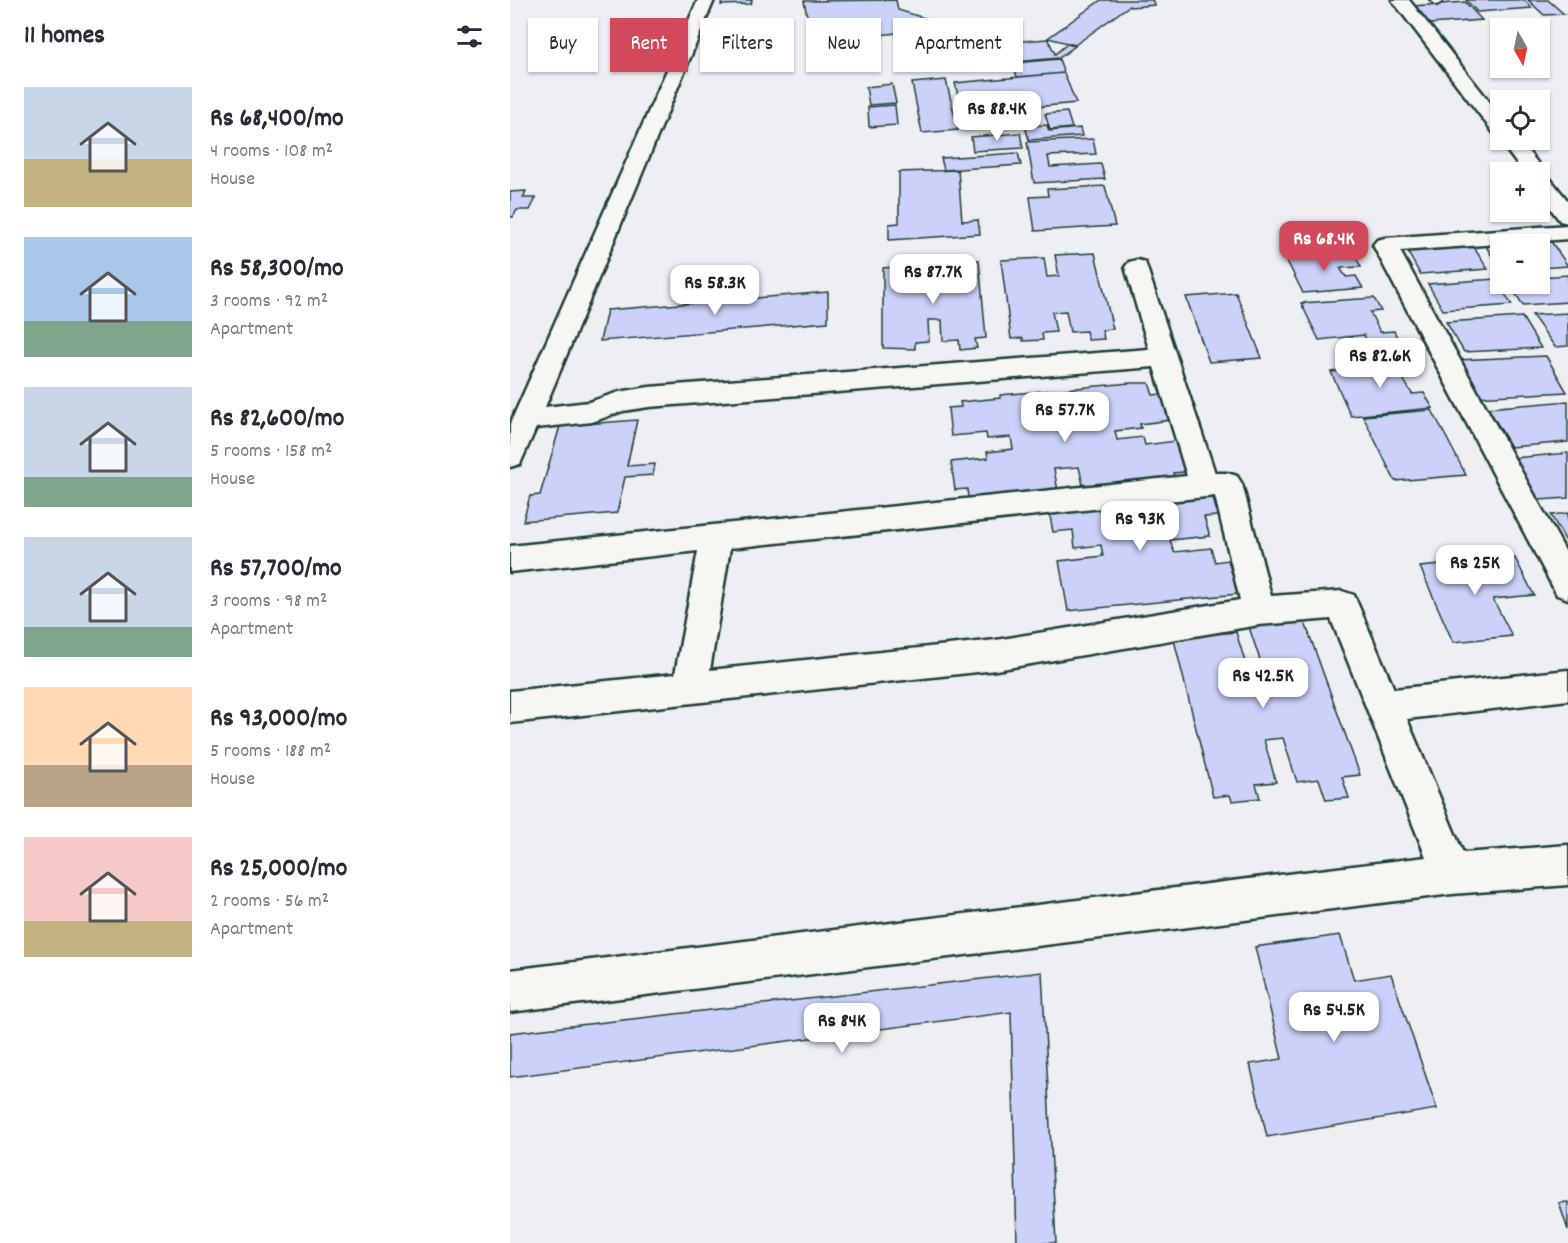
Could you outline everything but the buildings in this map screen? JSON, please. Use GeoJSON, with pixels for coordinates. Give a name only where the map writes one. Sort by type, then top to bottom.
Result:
{"type":"FeatureCollection","features":[{"type":"Feature","properties":{"kind":"street"},"geometry":{"type":"LineString","coordinates":[[510,456],[706,0]]}},
{"type":"Feature","properties":{"kind":"street"},"geometry":{"type":"LineString","coordinates":[[1400,0],[1490,115]]}},
{"type":"Feature","properties":{"kind":"street"},"geometry":{"type":"LineString","coordinates":[[1517,150],[1526,162]]}},
{"type":"Feature","properties":{"kind":"street"},"geometry":{"type":"LineString","coordinates":[[1550,192],[1568,216]]}},
{"type":"Feature","properties":{"kind":"street"},"geometry":{"type":"LineString","coordinates":[[1568,232],[1385,245],[1568,586]]}},
{"type":"Feature","properties":{"kind":"street"},"geometry":{"type":"LineString","coordinates":[[1137,267],[1204,485]]}},
{"type":"Feature","properties":{"kind":"street"},"geometry":{"type":"LineString","coordinates":[[526,419],[592,412],[614,418],[644,418],[1168,365]]}},
{"type":"Feature","properties":{"kind":"street"},"geometry":{"type":"LineString","coordinates":[[510,559],[1227,484],[1259,610]]}},
{"type":"Feature","properties":{"kind":"street"},"geometry":{"type":"LineString","coordinates":[[690,686],[716,538]]}},
{"type":"Feature","properties":{"kind":"street"},"geometry":{"type":"LineString","coordinates":[[510,707],[996,655],[1259,610],[1342,604],[1452,874]]}},
{"type":"Feature","properties":{"kind":"street"},"geometry":{"type":"LineString","coordinates":[[1385,706],[1568,685]]}},
{"type":"Feature","properties":{"kind":"street"},"geometry":{"type":"LineString","coordinates":[[510,991],[1452,874],[1568,865]]}}]}
